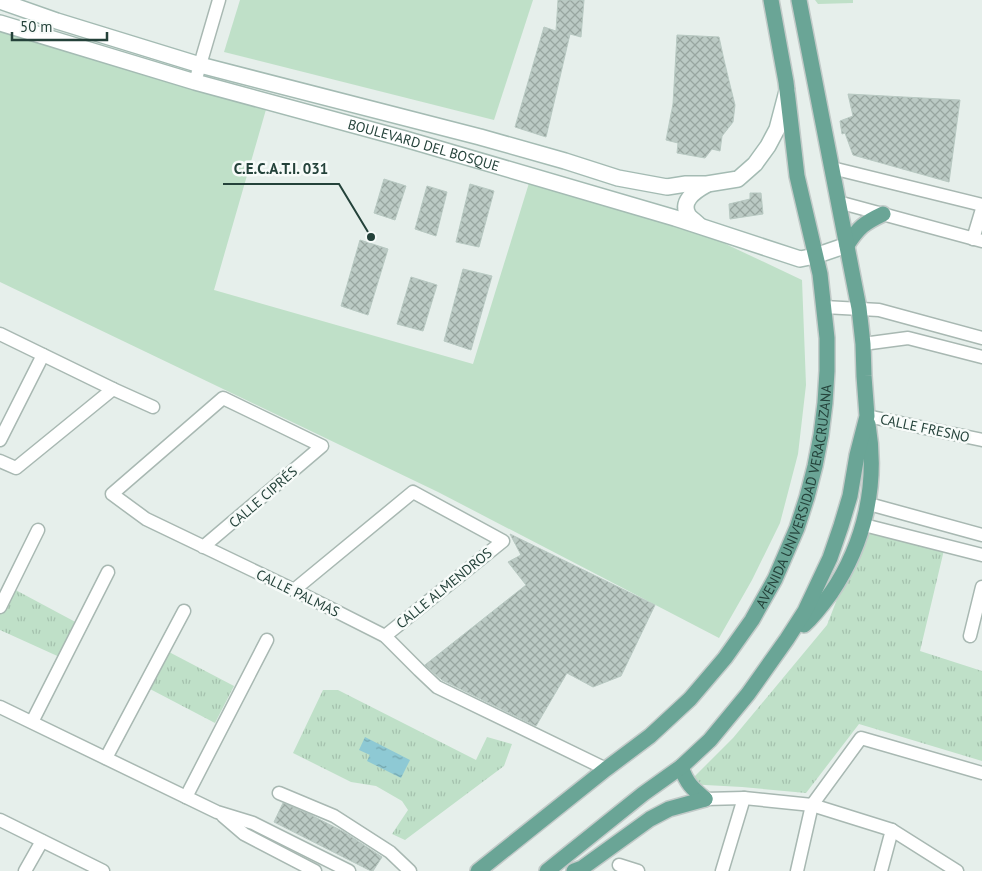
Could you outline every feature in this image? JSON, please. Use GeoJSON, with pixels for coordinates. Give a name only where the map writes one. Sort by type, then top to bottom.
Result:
{"type":"FeatureCollection","features":[{"type":"Feature","properties":{"kind":"main road","name":"AVENIDA UNIVERSIDAD VERACRUZANA"},"geometry":{"type":"LineString","coordinates":[[478,871],[670,718],[708,679],[739,639],[760,606],[775,579],[797,528],[815,466],[821,435],[827,371],[827,338],[820,274],[797,176],[787,91],[771,0]]}},
{"type":"Feature","properties":{"kind":"main road"},"geometry":{"type":"LineString","coordinates":[[787,639],[806,624],[824,603],[840,579],[854,553],[864,525],[872,482],[871,438],[867,416],[859,308],[799,0]]}},
{"type":"Feature","properties":{"kind":"main road","name":"BOULEVARD DEL BOSQUE"},"geometry":{"type":"LineString","coordinates":[[0,1],[57,21],[200,65],[566,160],[618,178],[668,187],[686,184],[708,184],[738,179],[755,164],[768,146],[777,129],[787,91]]}},
{"type":"Feature","properties":{"kind":"main road","name":"BOULEVARD DEL BOSQUE"},"geometry":{"type":"LineString","coordinates":[[0,23],[195,82],[405,138],[699,225],[800,259],[816,256],[847,245]]}},
{"type":"Feature","properties":{"kind":"main road"},"geometry":{"type":"LineString","coordinates":[[699,225],[690,216],[686,208],[687,202],[691,194],[708,184]]}},
{"type":"Feature","properties":{"kind":"main road"},"geometry":{"type":"LineString","coordinates":[[847,245],[854,233],[866,223],[884,214]]}},
{"type":"Feature","properties":{"kind":"main road"},"geometry":{"type":"LineString","coordinates":[[547,871],[643,794],[681,767],[710,740],[748,694],[787,639],[805,611],[830,558],[850,496],[867,416]]}},
{"type":"Feature","properties":{"kind":"main road"},"geometry":{"type":"LineString","coordinates":[[681,767],[686,780],[705,799]]}},
{"type":"Feature","properties":{"kind":"main road"},"geometry":{"type":"LineString","coordinates":[[574,871],[582,868],[650,819],[669,809],[705,799]]}},
{"type":"Feature","properties":{"kind":"street"},"geometry":{"type":"LineString","coordinates":[[195,82],[219,0]]}},
{"type":"Feature","properties":{"kind":"street"},"geometry":{"type":"LineString","coordinates":[[832,168],[982,205]]}},
{"type":"Feature","properties":{"kind":"street"},"geometry":{"type":"LineString","coordinates":[[838,202],[977,240],[982,209]]}},
{"type":"Feature","properties":{"kind":"street"},"geometry":{"type":"LineString","coordinates":[[824,307],[880,310],[982,338]]}},
{"type":"Feature","properties":{"kind":"street"},"geometry":{"type":"LineString","coordinates":[[908,338],[911,318]]}},
{"type":"Feature","properties":{"kind":"street"},"geometry":{"type":"LineString","coordinates":[[0,334],[153,407]]}},
{"type":"Feature","properties":{"kind":"street"},"geometry":{"type":"LineString","coordinates":[[863,344],[908,338],[982,357]]}},
{"type":"Feature","properties":{"kind":"street"},"geometry":{"type":"LineString","coordinates":[[0,440],[43,355]]}},
{"type":"Feature","properties":{"kind":"street"},"geometry":{"type":"LineString","coordinates":[[0,461],[16,468],[113,389]]}},
{"type":"Feature","properties":{"kind":"street","name":"CALLE PALMAS"},"geometry":{"type":"LineString","coordinates":[[222,398],[112,494],[146,519],[385,636],[438,686],[606,769]]}},
{"type":"Feature","properties":{"kind":"street","name":"CALLE CIPRÉS"},"geometry":{"type":"LineString","coordinates":[[203,548],[322,446],[222,398]]}},
{"type":"Feature","properties":{"kind":"street","name":"CALLE FRESNO"},"geometry":{"type":"LineString","coordinates":[[867,416],[982,440]]}},
{"type":"Feature","properties":{"kind":"street","name":"CALLE ALMENDROS"},"geometry":{"type":"LineString","coordinates":[[294,590],[413,492],[503,541],[385,636]]}},
{"type":"Feature","properties":{"kind":"street"},"geometry":{"type":"LineString","coordinates":[[869,504],[982,535]]}},
{"type":"Feature","properties":{"kind":"street"},"geometry":{"type":"LineString","coordinates":[[864,525],[982,555]]}},
{"type":"Feature","properties":{"kind":"street"},"geometry":{"type":"LineString","coordinates":[[0,607],[38,530]]}},
{"type":"Feature","properties":{"kind":"street"},"geometry":{"type":"LineString","coordinates":[[32,722],[108,572]]}},
{"type":"Feature","properties":{"kind":"street"},"geometry":{"type":"LineString","coordinates":[[970,636],[982,587]]}},
{"type":"Feature","properties":{"kind":"street"},"geometry":{"type":"LineString","coordinates":[[106,758],[184,611]]}},
{"type":"Feature","properties":{"kind":"street"},"geometry":{"type":"LineString","coordinates":[[186,797],[268,640]]}},
{"type":"Feature","properties":{"kind":"street"},"geometry":{"type":"LineString","coordinates":[[0,707],[217,812],[253,823],[349,871]]}},
{"type":"Feature","properties":{"kind":"street"},"geometry":{"type":"LineString","coordinates":[[797,871],[812,805],[861,738],[982,773]]}},
{"type":"Feature","properties":{"kind":"street"},"geometry":{"type":"LineString","coordinates":[[279,793],[334,816],[390,852],[410,871]]}},
{"type":"Feature","properties":{"kind":"street"},"geometry":{"type":"LineString","coordinates":[[705,799],[744,798],[812,805],[892,830],[957,871]]}},
{"type":"Feature","properties":{"kind":"street"},"geometry":{"type":"LineString","coordinates":[[722,871],[744,798]]}},
{"type":"Feature","properties":{"kind":"street"},"geometry":{"type":"LineString","coordinates":[[217,812],[244,834],[315,871]]}},
{"type":"Feature","properties":{"kind":"street"},"geometry":{"type":"LineString","coordinates":[[0,820],[103,871]]}},
{"type":"Feature","properties":{"kind":"street"},"geometry":{"type":"LineString","coordinates":[[880,871],[892,830]]}},
{"type":"Feature","properties":{"kind":"street"},"geometry":{"type":"LineString","coordinates":[[25,871],[42,841]]}},
{"type":"Feature","properties":{"kind":"street"},"geometry":{"type":"LineString","coordinates":[[619,865],[638,871]]}},
{"type":"Feature","properties":{"kind":"green space"},"geometry":{"type":"Polygon","coordinates":[[[240,0],[533,0],[494,120],[224,52],[240,0]]]}},
{"type":"Feature","properties":{"kind":"green space"},"geometry":{"type":"Polygon","coordinates":[[[815,0],[853,0],[853,3],[818,4],[815,0]]]}},
{"type":"Feature","properties":{"kind":"green space"},"geometry":{"type":"Polygon","coordinates":[[[0,32],[267,106],[214,290],[473,364],[529,183],[713,238],[802,280],[806,385],[798,454],[780,523],[752,580],[719,638],[438,492],[0,282],[0,32]]]}},
{"type":"Feature","properties":{"kind":"green space"},"geometry":{"type":"Polygon","coordinates":[[[865,527],[944,550],[920,651],[982,671],[982,761],[859,724],[806,793],[687,784],[733,738],[827,625],[865,527]]]}},
{"type":"Feature","properties":{"kind":"green space"},"geometry":{"type":"Polygon","coordinates":[[[10,587],[81,625],[64,659],[0,630],[0,608],[10,587]]]}},
{"type":"Feature","properties":{"kind":"green space"},"geometry":{"type":"Polygon","coordinates":[[[169,652],[234,686],[215,723],[150,689],[169,652]]]}},
{"type":"Feature","properties":{"kind":"green space"},"geometry":{"type":"Polygon","coordinates":[[[323,690],[338,690],[476,760],[487,737],[512,744],[504,766],[405,840],[392,834],[408,810],[402,801],[376,786],[351,782],[293,753],[323,690]]]}},
{"type":"Feature","properties":{"kind":"water"},"geometry":{"type":"Polygon","coordinates":[[[365,737],[410,760],[401,778],[367,761],[370,755],[359,750],[365,737]]]}},
{"type":"Feature","properties":{"kind":"building"},"geometry":{"type":"Polygon","coordinates":[[[558,0],[584,0],[581,37],[570,34],[546,137],[515,127],[544,27],[556,31],[558,0]]]}},
{"type":"Feature","properties":{"kind":"building"},"geometry":{"type":"Polygon","coordinates":[[[677,35],[719,37],[735,105],[733,122],[722,136],[720,151],[712,149],[705,158],[677,153],[678,143],[666,140],[673,104],[677,35]]]}},
{"type":"Feature","properties":{"kind":"building"},"geometry":{"type":"Polygon","coordinates":[[[848,94],[960,100],[949,182],[853,155],[845,133],[842,134],[840,121],[853,116],[848,94]]]}},
{"type":"Feature","properties":{"kind":"building"},"geometry":{"type":"Polygon","coordinates":[[[384,179],[406,186],[395,220],[374,213],[384,179]]]}},
{"type":"Feature","properties":{"kind":"building"},"geometry":{"type":"Polygon","coordinates":[[[470,184],[494,191],[479,247],[456,242],[470,184]]]}},
{"type":"Feature","properties":{"kind":"building"},"geometry":{"type":"Polygon","coordinates":[[[427,186],[447,192],[436,236],[415,229],[427,186]]]}},
{"type":"Feature","properties":{"kind":"building"},"geometry":{"type":"Polygon","coordinates":[[[750,193],[761,193],[763,214],[730,219],[729,204],[750,199],[750,193]]]}},
{"type":"Feature","properties":{"kind":"building"},"geometry":{"type":"Polygon","coordinates":[[[360,240],[388,249],[368,315],[341,306],[360,240]]]}},
{"type":"Feature","properties":{"kind":"building"},"geometry":{"type":"Polygon","coordinates":[[[463,269],[492,276],[471,350],[444,341],[463,269]]]}},
{"type":"Feature","properties":{"kind":"building"},"geometry":{"type":"Polygon","coordinates":[[[411,277],[437,285],[423,331],[397,324],[411,277]]]}},
{"type":"Feature","properties":{"kind":"building"},"geometry":{"type":"Polygon","coordinates":[[[510,534],[655,605],[621,676],[593,687],[567,673],[536,726],[442,680],[425,665],[526,585],[508,562],[521,555],[510,534]]]}},
{"type":"Feature","properties":{"kind":"building"},"geometry":{"type":"Polygon","coordinates":[[[283,803],[344,832],[382,857],[373,871],[274,822],[283,803]]]}},
{"type":"Feature","properties":{"kind":"place","name":"C.E.C.A.T.I. 031"},"geometry":{"type":"Point","coordinates":[371,237]}}]}
